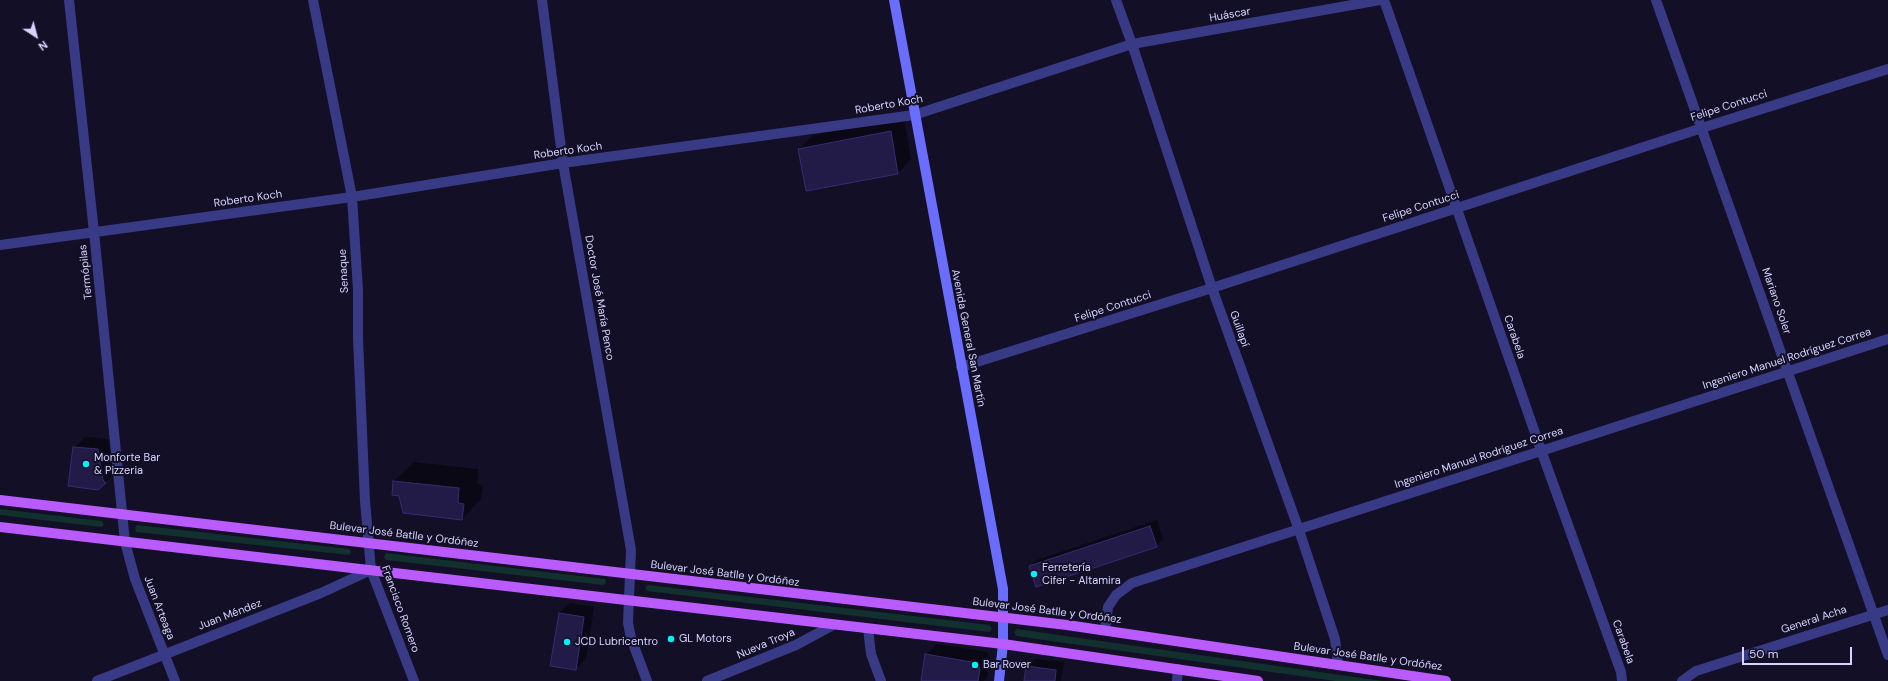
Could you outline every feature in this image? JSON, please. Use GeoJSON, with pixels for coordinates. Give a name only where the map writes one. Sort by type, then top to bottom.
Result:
{"type":"FeatureCollection","features":[{"type":"Feature","properties":{"kind":"main road","name":"Avenida General San Martín"},"geometry":{"type":"LineString","coordinates":[[894,0],[914,115],[1003,589],[1003,644],[999,681]]}},
{"type":"Feature","properties":{"kind":"main road","name":"Bulevar José Batlle y Ordóñez"},"geometry":{"type":"LineString","coordinates":[[0,500],[1105,630],[1446,681]]}},
{"type":"Feature","properties":{"kind":"main road"},"geometry":{"type":"LineString","coordinates":[[0,527],[1003,644],[1258,681]]}},
{"type":"Feature","properties":{"kind":"street","name":"Termópilas"},"geometry":{"type":"LineString","coordinates":[[69,0],[125,542]]}},
{"type":"Feature","properties":{"kind":"street","name":"Senaque"},"geometry":{"type":"LineString","coordinates":[[313,0],[352,197],[358,290],[358,346],[368,543]]}},
{"type":"Feature","properties":{"kind":"street","name":"Doctor José María Penco"},"geometry":{"type":"LineString","coordinates":[[542,0],[563,163],[631,550],[628,623],[631,638],[647,681]]}},
{"type":"Feature","properties":{"kind":"street","name":"Guillapí"},"geometry":{"type":"LineString","coordinates":[[1116,0],[1132,44],[1212,288],[1300,530],[1335,639],[1338,665]]}},
{"type":"Feature","properties":{"kind":"street","name":"Huáscar"},"geometry":{"type":"LineString","coordinates":[[1132,44],[1380,0]]}},
{"type":"Feature","properties":{"kind":"street","name":"Carabela"},"geometry":{"type":"LineString","coordinates":[[1384,0],[1541,450],[1621,672],[1622,681]]}},
{"type":"Feature","properties":{"kind":"street","name":"Mariano Soler"},"geometry":{"type":"LineString","coordinates":[[1656,0],[1888,655]]}},
{"type":"Feature","properties":{"kind":"street","name":"Roberto Koch"},"geometry":{"type":"LineString","coordinates":[[0,245],[352,197],[563,163],[914,115],[1132,44]]}},
{"type":"Feature","properties":{"kind":"street","name":"Felipe Contucci"},"geometry":{"type":"LineString","coordinates":[[961,367],[1212,288],[1888,69]]}},
{"type":"Feature","properties":{"kind":"street","name":"Ingeniero Manuel Rodríguez Correa"},"geometry":{"type":"LineString","coordinates":[[1105,630],[1108,607],[1116,595],[1132,583],[1888,339]]}},
{"type":"Feature","properties":{"kind":"street","name":"Juan Arteaga"},"geometry":{"type":"LineString","coordinates":[[125,542],[135,579],[175,681]]}},
{"type":"Feature","properties":{"kind":"street","name":"Francisco Romero"},"geometry":{"type":"LineString","coordinates":[[368,543],[372,570],[414,681]]}},
{"type":"Feature","properties":{"kind":"street","name":"Juan Méndez"},"geometry":{"type":"LineString","coordinates":[[97,681],[321,593],[372,570]]}},
{"type":"Feature","properties":{"kind":"street","name":"General Acha"},"geometry":{"type":"LineString","coordinates":[[1682,681],[1696,670],[1888,610]]}},
{"type":"Feature","properties":{"kind":"street","name":"Nueva Troya"},"geometry":{"type":"LineString","coordinates":[[706,681],[796,645],[834,625]]}},
{"type":"Feature","properties":{"kind":"street"},"geometry":{"type":"LineString","coordinates":[[868,629],[871,654],[881,681]]}},
{"type":"Feature","properties":{"kind":"street"},"geometry":{"type":"LineString","coordinates":[[1177,681],[1178,669]]}},
{"type":"Feature","properties":{"kind":"green space"},"geometry":{"type":"Polygon","coordinates":[[[0,509],[102,521],[104,525],[101,527],[0,515],[0,509]]]}},
{"type":"Feature","properties":{"kind":"green space"},"geometry":{"type":"Polygon","coordinates":[[[137,525],[349,549],[351,552],[349,555],[136,532],[135,528],[137,525]]]}},
{"type":"Feature","properties":{"kind":"green space"},"geometry":{"type":"Polygon","coordinates":[[[386,553],[605,579],[606,583],[603,585],[386,560],[384,557],[386,553]]]}},
{"type":"Feature","properties":{"kind":"green space"},"geometry":{"type":"Polygon","coordinates":[[[648,585],[990,625],[992,629],[989,632],[647,591],[645,587],[648,585]]]}},
{"type":"Feature","properties":{"kind":"green space"},"geometry":{"type":"Polygon","coordinates":[[[1017,629],[1383,681],[1335,681],[1016,636],[1014,632],[1017,629]]]}},
{"type":"Feature","properties":{"kind":"building"},"geometry":{"type":"Polygon","coordinates":[[[891,131],[898,174],[806,191],[798,149],[891,131]]]}},
{"type":"Feature","properties":{"kind":"building","name":"Monforte Bar & Pizzeria"},"geometry":{"type":"Polygon","coordinates":[[[73,447],[98,449],[103,480],[106,483],[98,490],[68,486],[73,447]]]}},
{"type":"Feature","properties":{"kind":"building"},"geometry":{"type":"Polygon","coordinates":[[[393,481],[459,488],[458,503],[464,504],[462,520],[403,513],[399,496],[392,495],[393,481]]]}},
{"type":"Feature","properties":{"kind":"building"},"geometry":{"type":"Polygon","coordinates":[[[1150,526],[1157,547],[1036,587],[1029,566],[1150,526]]]}},
{"type":"Feature","properties":{"kind":"building","name":"JCD Lubricentro"},"geometry":{"type":"Polygon","coordinates":[[[559,613],[584,617],[576,670],[550,666],[559,613]]]}},
{"type":"Feature","properties":{"kind":"building"},"geometry":{"type":"Polygon","coordinates":[[[925,654],[977,663],[980,669],[978,681],[921,681],[925,654]]]}},
{"type":"Feature","properties":{"kind":"building"},"geometry":{"type":"Polygon","coordinates":[[[1026,666],[1056,670],[1055,681],[1024,681],[1026,666]]]}},
{"type":"Feature","properties":{"kind":"place","name":"Monforte Bar & Pizzeria"},"geometry":{"type":"Point","coordinates":[86,464]}},
{"type":"Feature","properties":{"kind":"place","name":"Ferretería Cifer - Altamira"},"geometry":{"type":"Point","coordinates":[1034,574]}},
{"type":"Feature","properties":{"kind":"place","name":"GL Motors"},"geometry":{"type":"Point","coordinates":[671,639]}},
{"type":"Feature","properties":{"kind":"place","name":"JCD Lubricentro"},"geometry":{"type":"Point","coordinates":[567,642]}},
{"type":"Feature","properties":{"kind":"place","name":"Bar Rover"},"geometry":{"type":"Point","coordinates":[975,665]}}]}
